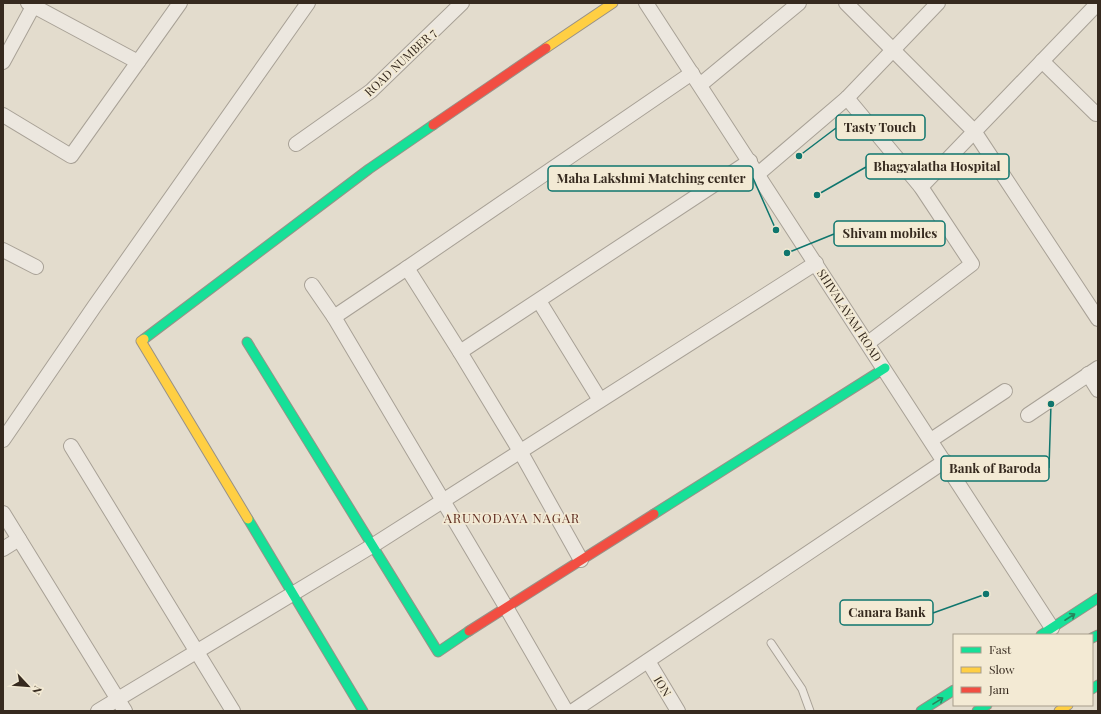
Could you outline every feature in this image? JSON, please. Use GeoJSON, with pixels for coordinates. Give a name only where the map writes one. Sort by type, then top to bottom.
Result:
{"type":"FeatureCollection","features":[{"type":"Feature","properties":{"kind":"main road"},"geometry":{"type":"LineString","coordinates":[[363,711],[141,341],[369,169],[614,3]]}},
{"type":"Feature","properties":{"kind":"main road"},"geometry":{"type":"LineString","coordinates":[[247,342],[438,652],[506,607],[885,368]]}},
{"type":"Feature","properties":{"kind":"main road"},"geometry":{"type":"LineString","coordinates":[[1047,632],[1098,598]]}},
{"type":"Feature","properties":{"kind":"main road"},"geometry":{"type":"LineString","coordinates":[[921,711],[953,691]]}},
{"type":"Feature","properties":{"kind":"street"},"geometry":{"type":"LineString","coordinates":[[3,115],[71,156],[180,3]]}},
{"type":"Feature","properties":{"kind":"street"},"geometry":{"type":"LineString","coordinates":[[3,440],[94,307],[308,3]]}},
{"type":"Feature","properties":{"kind":"street","name":"ROAD NUMBER 7"},"geometry":{"type":"LineString","coordinates":[[296,144],[372,91],[462,3]]}},
{"type":"Feature","properties":{"kind":"street","name":"SHIVALAYAM ROAD"},"geometry":{"type":"LineString","coordinates":[[646,3],[945,461],[1047,632]]}},
{"type":"Feature","properties":{"kind":"street"},"geometry":{"type":"LineString","coordinates":[[700,84],[799,3]]}},
{"type":"Feature","properties":{"kind":"street"},"geometry":{"type":"LineString","coordinates":[[846,3],[894,49],[974,131],[1098,320]]}},
{"type":"Feature","properties":{"kind":"street"},"geometry":{"type":"LineString","coordinates":[[758,174],[847,98],[938,3]]}},
{"type":"Feature","properties":{"kind":"street"},"geometry":{"type":"LineString","coordinates":[[921,187],[1098,3]]}},
{"type":"Feature","properties":{"kind":"street"},"geometry":{"type":"LineString","coordinates":[[3,62],[32,4],[138,62]]}},
{"type":"Feature","properties":{"kind":"street"},"geometry":{"type":"LineString","coordinates":[[1042,61],[1096,114]]}},
{"type":"Feature","properties":{"kind":"street"},"geometry":{"type":"LineString","coordinates":[[334,317],[692,73]]}},
{"type":"Feature","properties":{"kind":"street"},"geometry":{"type":"LineString","coordinates":[[847,98],[921,187],[972,264],[868,343]]}},
{"type":"Feature","properties":{"kind":"street"},"geometry":{"type":"LineString","coordinates":[[460,352],[750,161]]}},
{"type":"Feature","properties":{"kind":"street"},"geometry":{"type":"LineString","coordinates":[[3,250],[36,267]]}},
{"type":"Feature","properties":{"kind":"street"},"geometry":{"type":"LineString","coordinates":[[98,711],[372,546],[816,263]]}},
{"type":"Feature","properties":{"kind":"street"},"geometry":{"type":"LineString","coordinates":[[407,268],[520,451],[581,560]]}},
{"type":"Feature","properties":{"kind":"street"},"geometry":{"type":"LineString","coordinates":[[312,285],[334,317],[566,711]]}},
{"type":"Feature","properties":{"kind":"street"},"geometry":{"type":"LineString","coordinates":[[539,301],[600,400]]}},
{"type":"Feature","properties":{"kind":"street"},"geometry":{"type":"LineString","coordinates":[[1028,415],[1093,371],[1098,390]]}},
{"type":"Feature","properties":{"kind":"street"},"geometry":{"type":"LineString","coordinates":[[931,440],[1005,391]]}},
{"type":"Feature","properties":{"kind":"street"},"geometry":{"type":"LineString","coordinates":[[72,446],[233,711]]}},
{"type":"Feature","properties":{"kind":"street"},"geometry":{"type":"LineString","coordinates":[[573,711],[945,461]]}},
{"type":"Feature","properties":{"kind":"street"},"geometry":{"type":"LineString","coordinates":[[3,513],[125,711]]}},
{"type":"Feature","properties":{"kind":"street"},"geometry":{"type":"LineString","coordinates":[[3,549],[19,539]]}},
{"type":"Feature","properties":{"kind":"street","name":"ION"},"geometry":{"type":"LineString","coordinates":[[648,661],[678,711]]}},
{"type":"Feature","properties":{"kind":"lane"},"geometry":{"type":"LineString","coordinates":[[771,643],[802,689],[810,711]]}},
{"type":"Feature","properties":{"kind":"traffic: fast"},"geometry":{"type":"LineString","coordinates":[[144,339],[369,169],[433,125]]}},
{"type":"Feature","properties":{"kind":"traffic: fast"},"geometry":{"type":"LineString","coordinates":[[247,342],[438,652],[469,631]]}},
{"type":"Feature","properties":{"kind":"traffic: fast"},"geometry":{"type":"LineString","coordinates":[[654,514],[885,368]]}},
{"type":"Feature","properties":{"kind":"traffic: fast"},"geometry":{"type":"LineString","coordinates":[[248,519],[363,711]]}},
{"type":"Feature","properties":{"kind":"traffic: fast"},"geometry":{"type":"LineString","coordinates":[[1043,634],[1098,598]]}},
{"type":"Feature","properties":{"kind":"traffic: fast"},"geometry":{"type":"LineString","coordinates":[[1093,638],[1098,635]]}},
{"type":"Feature","properties":{"kind":"traffic: fast"},"geometry":{"type":"LineString","coordinates":[[1093,688],[1098,685]]}},
{"type":"Feature","properties":{"kind":"traffic: fast"},"geometry":{"type":"LineString","coordinates":[[921,711],[953,691]]}},
{"type":"Feature","properties":{"kind":"traffic: fast"},"geometry":{"type":"LineString","coordinates":[[977,711],[985,706]]}},
{"type":"Feature","properties":{"kind":"traffic: slow"},"geometry":{"type":"LineString","coordinates":[[546,48],[613,3]]}},
{"type":"Feature","properties":{"kind":"traffic: slow"},"geometry":{"type":"LineString","coordinates":[[144,339],[141,341],[248,519]]}},
{"type":"Feature","properties":{"kind":"traffic: slow"},"geometry":{"type":"LineString","coordinates":[[1059,711],[1066,706]]}},
{"type":"Feature","properties":{"kind":"traffic: jam"},"geometry":{"type":"LineString","coordinates":[[433,125],[546,48]]}},
{"type":"Feature","properties":{"kind":"traffic: jam"},"geometry":{"type":"LineString","coordinates":[[469,631],[654,514]]}},
{"type":"Feature","properties":{"kind":"place","name":"Tasty Touch"},"geometry":{"type":"Point","coordinates":[799,156]}},
{"type":"Feature","properties":{"kind":"place","name":"Bhagyalatha Hospital"},"geometry":{"type":"Point","coordinates":[817,195]}},
{"type":"Feature","properties":{"kind":"place","name":"Maha Lakshmi Matching center"},"geometry":{"type":"Point","coordinates":[776,230]}},
{"type":"Feature","properties":{"kind":"place","name":"Shivam mobiles"},"geometry":{"type":"Point","coordinates":[787,253]}},
{"type":"Feature","properties":{"kind":"place","name":"Bank of Baroda"},"geometry":{"type":"Point","coordinates":[1051,404]}},
{"type":"Feature","properties":{"kind":"place","name":"Canara Bank"},"geometry":{"type":"Point","coordinates":[986,594]}},
{"type":"Feature","properties":{"kind":"district","name":"ARUNODAYA NAGAR"},"geometry":{"type":"Point","coordinates":[512,517]}}]}
